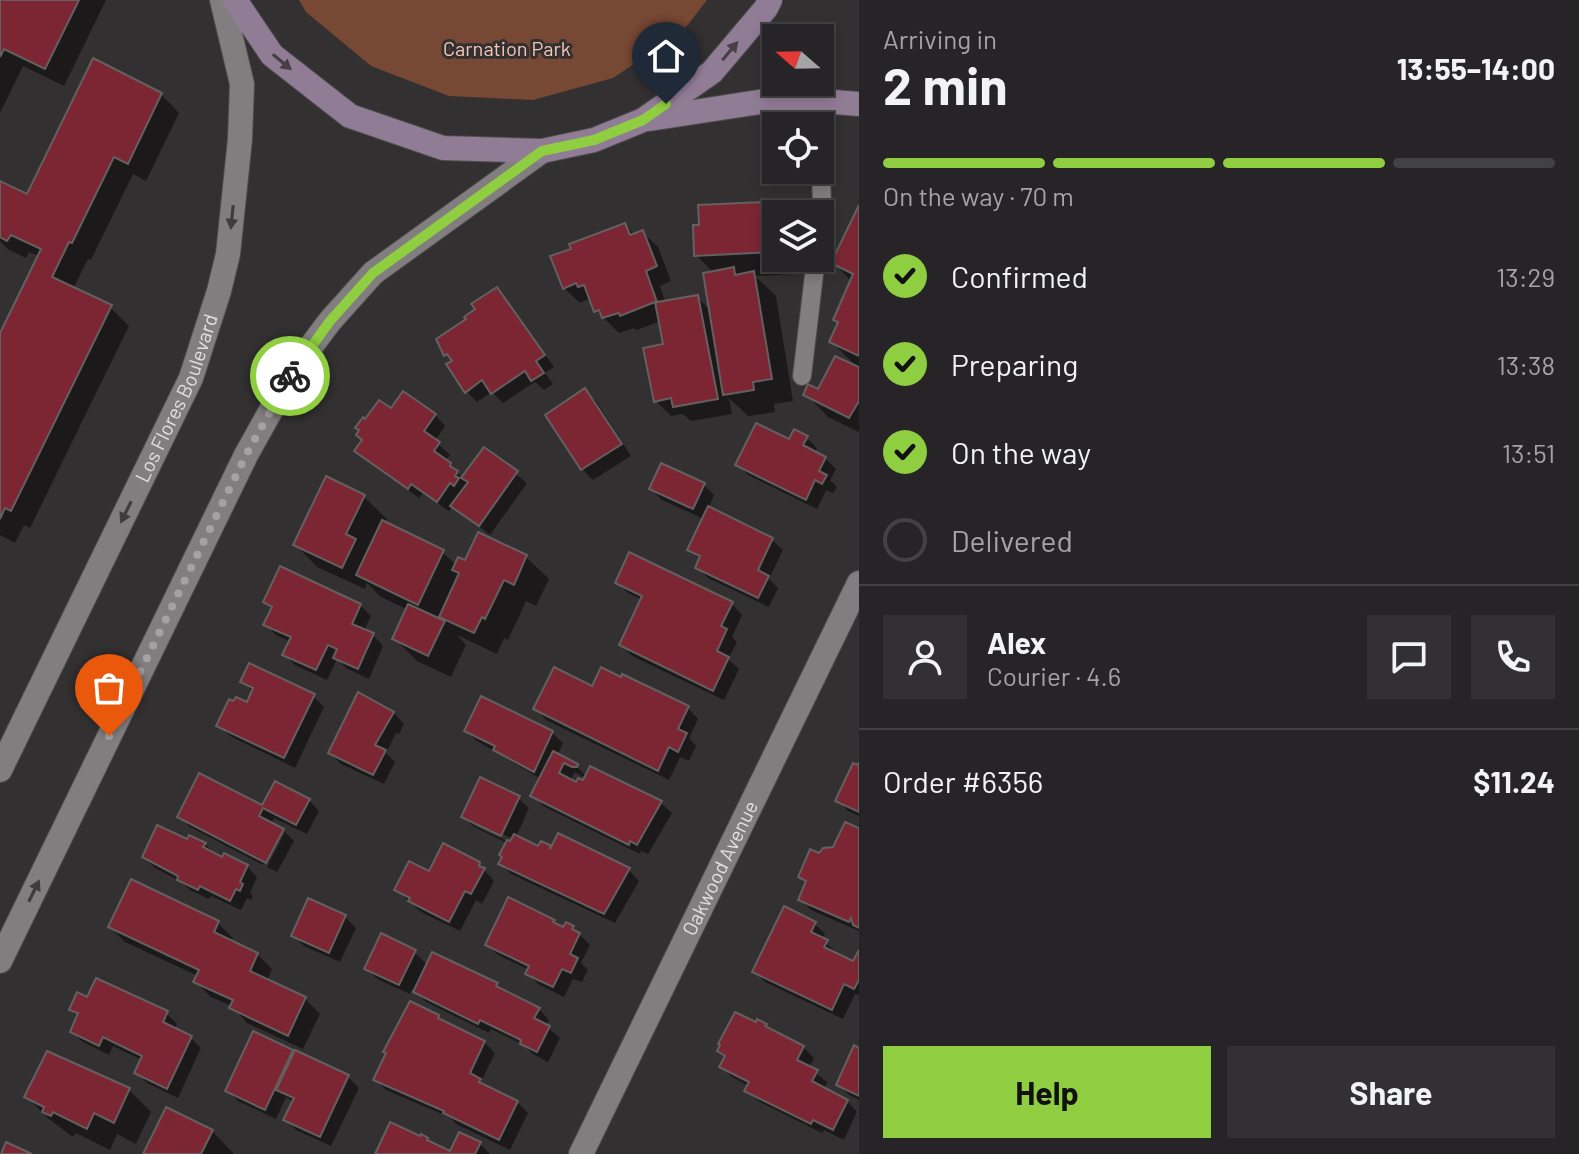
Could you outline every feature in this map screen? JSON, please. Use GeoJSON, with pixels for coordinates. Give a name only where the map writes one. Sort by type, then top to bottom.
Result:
{"type":"FeatureCollection","features":[{"type":"Feature","properties":{"kind":"main road"},"geometry":{"type":"LineString","coordinates":[[235,0],[272,55],[350,116],[443,148],[542,151],[594,140],[643,120],[712,72],[770,0]]}},
{"type":"Feature","properties":{"kind":"main road"},"geometry":{"type":"LineString","coordinates":[[643,120],[785,98],[859,104]]}},
{"type":"Feature","properties":{"kind":"street","name":"Los Flores Boulevard"},"geometry":{"type":"LineString","coordinates":[[0,770],[191,378],[219,291],[228,254],[240,139],[242,84],[222,0]]}},
{"type":"Feature","properties":{"kind":"street"},"geometry":{"type":"LineString","coordinates":[[0,961],[246,455],[294,369],[330,321],[373,273],[542,151]]}},
{"type":"Feature","properties":{"kind":"street","name":"Oakwood Avenue"},"geometry":{"type":"LineString","coordinates":[[581,1154],[859,583]]}},
{"type":"Feature","properties":{"kind":"lane"},"geometry":{"type":"LineString","coordinates":[[818,101],[818,112]]}},
{"type":"Feature","properties":{"kind":"lane"},"geometry":{"type":"LineString","coordinates":[[802,376],[814,272]]}},
{"type":"Feature","properties":{"kind":"green space","name":"Carnation Park"},"geometry":{"type":"Polygon","coordinates":[[[299,0],[707,0],[683,31],[613,78],[533,100],[449,96],[371,66],[306,12],[299,0]]]}},
{"type":"Feature","properties":{"kind":"building"},"geometry":{"type":"Polygon","coordinates":[[[0,0],[79,0],[45,69],[4,49],[0,57],[0,0]]]}},
{"type":"Feature","properties":{"kind":"building"},"geometry":{"type":"Polygon","coordinates":[[[93,58],[162,93],[128,164],[114,157],[52,277],[112,305],[11,511],[5,508],[0,519],[0,333],[41,249],[11,235],[7,241],[0,237],[0,181],[27,194],[93,58]]]}},
{"type":"Feature","properties":{"kind":"building"},"geometry":{"type":"Polygon","coordinates":[[[762,202],[762,253],[694,256],[693,225],[699,225],[698,205],[762,202]]]}},
{"type":"Feature","properties":{"kind":"building"},"geometry":{"type":"Polygon","coordinates":[[[859,205],[859,356],[829,342],[838,322],[833,320],[853,274],[834,264],[834,257],[859,205]]]}},
{"type":"Feature","properties":{"kind":"building"},"geometry":{"type":"Polygon","coordinates":[[[625,223],[630,235],[643,230],[657,266],[646,271],[657,302],[698,295],[718,399],[673,407],[671,398],[654,402],[643,348],[663,344],[655,302],[620,316],[619,313],[602,318],[599,310],[594,312],[584,285],[578,287],[576,283],[563,289],[550,256],[571,249],[569,244],[625,223]]]}},
{"type":"Feature","properties":{"kind":"building"},"geometry":{"type":"Polygon","coordinates":[[[734,267],[735,275],[754,271],[772,379],[753,382],[754,390],[723,395],[703,273],[734,267]]]}},
{"type":"Feature","properties":{"kind":"building"},"geometry":{"type":"Polygon","coordinates":[[[497,287],[545,355],[536,361],[544,373],[531,381],[525,371],[491,394],[482,380],[465,393],[446,364],[452,361],[447,354],[444,356],[436,339],[466,319],[464,317],[475,309],[471,304],[497,287]]]}},
{"type":"Feature","properties":{"kind":"building"},"geometry":{"type":"Polygon","coordinates":[[[835,356],[859,367],[859,401],[849,418],[803,395],[808,384],[818,389],[835,356]]]}},
{"type":"Feature","properties":{"kind":"building"},"geometry":{"type":"Polygon","coordinates":[[[585,388],[622,444],[581,470],[545,415],[585,388]]]}},
{"type":"Feature","properties":{"kind":"building"},"geometry":{"type":"Polygon","coordinates":[[[403,391],[436,414],[424,431],[440,442],[434,451],[458,471],[455,476],[459,478],[454,486],[450,483],[437,502],[411,484],[408,489],[354,451],[362,440],[356,435],[359,430],[355,428],[363,417],[365,419],[379,400],[391,408],[403,391]]]}},
{"type":"Feature","properties":{"kind":"building"},"geometry":{"type":"Polygon","coordinates":[[[756,423],[789,439],[794,429],[808,436],[803,445],[826,457],[819,471],[827,475],[822,484],[815,480],[806,500],[735,465],[756,423]]]}},
{"type":"Feature","properties":{"kind":"building"},"geometry":{"type":"Polygon","coordinates":[[[484,447],[518,471],[479,526],[450,506],[468,482],[461,478],[484,447]]]}},
{"type":"Feature","properties":{"kind":"building"},"geometry":{"type":"Polygon","coordinates":[[[661,463],[705,483],[693,509],[649,489],[661,463]]]}},
{"type":"Feature","properties":{"kind":"building"},"geometry":{"type":"Polygon","coordinates":[[[326,476],[365,495],[346,534],[356,539],[342,568],[293,545],[326,476]]]}},
{"type":"Feature","properties":{"kind":"building"},"geometry":{"type":"Polygon","coordinates":[[[708,506],[773,538],[758,570],[769,576],[758,598],[695,568],[700,556],[687,550],[708,506]]]}},
{"type":"Feature","properties":{"kind":"building"},"geometry":{"type":"Polygon","coordinates":[[[382,520],[444,550],[418,605],[356,575],[382,520]]]}},
{"type":"Feature","properties":{"kind":"building"},"geometry":{"type":"Polygon","coordinates":[[[478,532],[527,555],[514,585],[504,580],[485,619],[482,617],[474,633],[439,617],[459,573],[452,570],[458,557],[465,560],[478,532]]]}},
{"type":"Feature","properties":{"kind":"building"},"geometry":{"type":"Polygon","coordinates":[[[629,552],[733,602],[721,626],[727,629],[717,651],[729,657],[713,691],[619,645],[642,596],[615,583],[629,552]]]}},
{"type":"Feature","properties":{"kind":"building"},"geometry":{"type":"Polygon","coordinates":[[[280,566],[361,604],[352,624],[374,633],[358,669],[333,658],[337,649],[328,645],[316,670],[282,655],[291,637],[263,625],[272,607],[263,602],[280,566]]]}},
{"type":"Feature","properties":{"kind":"building"},"geometry":{"type":"Polygon","coordinates":[[[408,604],[445,621],[428,656],[392,639],[408,604]]]}},
{"type":"Feature","properties":{"kind":"building"},"geometry":{"type":"Polygon","coordinates":[[[249,663],[315,694],[284,758],[216,726],[229,699],[233,701],[236,697],[247,702],[253,688],[240,682],[249,663]]]}},
{"type":"Feature","properties":{"kind":"building"},"geometry":{"type":"Polygon","coordinates":[[[554,667],[592,686],[601,667],[689,706],[678,729],[687,733],[678,752],[669,747],[658,771],[533,709],[554,667]]]}},
{"type":"Feature","properties":{"kind":"building"},"geometry":{"type":"Polygon","coordinates":[[[358,692],[394,712],[375,745],[386,750],[373,775],[328,753],[358,692]]]}},
{"type":"Feature","properties":{"kind":"building"},"geometry":{"type":"Polygon","coordinates":[[[481,696],[553,731],[534,772],[493,750],[495,746],[464,731],[481,696]]]}},
{"type":"Feature","properties":{"kind":"building"},"geometry":{"type":"Polygon","coordinates":[[[553,751],[578,764],[572,767],[564,763],[559,773],[576,782],[578,778],[583,780],[590,766],[662,801],[637,845],[630,841],[629,845],[530,796],[553,751]]]}},
{"type":"Feature","properties":{"kind":"building"},"geometry":{"type":"Polygon","coordinates":[[[859,762],[859,812],[835,801],[853,763],[858,765],[859,762]]]}},
{"type":"Feature","properties":{"kind":"building"},"geometry":{"type":"Polygon","coordinates":[[[199,773],[262,805],[275,781],[310,799],[296,825],[263,808],[259,816],[284,829],[266,863],[177,817],[199,773]]]}},
{"type":"Feature","properties":{"kind":"building"},"geometry":{"type":"Polygon","coordinates":[[[480,777],[520,796],[501,836],[461,817],[480,777]]]}},
{"type":"Feature","properties":{"kind":"building"},"geometry":{"type":"Polygon","coordinates":[[[845,822],[859,828],[859,928],[853,925],[851,918],[849,922],[798,900],[806,881],[798,877],[810,849],[819,853],[823,848],[833,847],[845,822]]]}},
{"type":"Feature","properties":{"kind":"building"},"geometry":{"type":"Polygon","coordinates":[[[157,825],[187,839],[189,835],[206,843],[203,847],[222,857],[224,853],[248,865],[240,882],[243,884],[240,891],[236,889],[230,901],[200,886],[198,890],[142,857],[157,825]]]}},
{"type":"Feature","properties":{"kind":"building"},"geometry":{"type":"Polygon","coordinates":[[[558,833],[630,868],[604,914],[498,864],[507,840],[510,841],[514,834],[538,846],[541,841],[550,845],[550,849],[558,833]]]}},
{"type":"Feature","properties":{"kind":"building"},"geometry":{"type":"Polygon","coordinates":[[[443,843],[480,862],[479,866],[485,868],[471,894],[465,891],[449,922],[408,901],[410,898],[394,890],[409,861],[429,871],[443,843]]]}},
{"type":"Feature","properties":{"kind":"building"},"geometry":{"type":"Polygon","coordinates":[[[131,879],[219,921],[214,932],[258,953],[250,971],[306,997],[288,1036],[229,1008],[233,1000],[193,982],[199,970],[108,927],[131,879]]]}},
{"type":"Feature","properties":{"kind":"building"},"geometry":{"type":"Polygon","coordinates":[[[508,897],[563,927],[566,922],[574,926],[572,929],[580,933],[570,954],[578,958],[571,973],[562,969],[553,987],[525,974],[529,966],[485,945],[508,897]]]}},
{"type":"Feature","properties":{"kind":"building"},"geometry":{"type":"Polygon","coordinates":[[[308,898],[346,915],[329,953],[291,936],[308,898]]]}},
{"type":"Feature","properties":{"kind":"building"},"geometry":{"type":"Polygon","coordinates":[[[784,906],[816,922],[811,932],[828,940],[824,947],[853,961],[859,950],[859,980],[854,989],[844,984],[832,1010],[752,972],[784,906]]]}},
{"type":"Feature","properties":{"kind":"building"},"geometry":{"type":"Polygon","coordinates":[[[381,933],[416,950],[399,985],[364,969],[381,933]]]}},
{"type":"Feature","properties":{"kind":"building"},"geometry":{"type":"Polygon","coordinates":[[[432,952],[498,983],[496,986],[540,1008],[534,1018],[550,1026],[537,1052],[520,1044],[521,1040],[480,1020],[478,1024],[413,992],[432,952]]]}},
{"type":"Feature","properties":{"kind":"building"},"geometry":{"type":"Polygon","coordinates":[[[96,978],[168,1011],[163,1022],[192,1036],[167,1089],[134,1073],[142,1056],[103,1037],[99,1046],[70,1032],[78,1013],[69,1010],[77,992],[87,997],[96,978]]]}},
{"type":"Feature","properties":{"kind":"building"},"geometry":{"type":"Polygon","coordinates":[[[410,1001],[485,1041],[470,1073],[481,1079],[479,1082],[518,1101],[499,1140],[444,1111],[373,1080],[386,1053],[383,1052],[410,1001]]]}},
{"type":"Feature","properties":{"kind":"building"},"geometry":{"type":"Polygon","coordinates":[[[735,1012],[756,1022],[757,1019],[804,1046],[797,1060],[818,1070],[812,1081],[848,1100],[833,1130],[813,1120],[811,1124],[744,1091],[749,1082],[719,1067],[725,1056],[717,1051],[718,1044],[735,1012]]]}},
{"type":"Feature","properties":{"kind":"building"},"geometry":{"type":"Polygon","coordinates":[[[253,1031],[293,1050],[265,1110],[225,1091],[253,1031]]]}},
{"type":"Feature","properties":{"kind":"building"},"geometry":{"type":"Polygon","coordinates":[[[854,1045],[859,1048],[859,1096],[836,1085],[854,1045]]]}},
{"type":"Feature","properties":{"kind":"building"},"geometry":{"type":"Polygon","coordinates":[[[295,1050],[349,1075],[320,1137],[283,1120],[294,1098],[276,1090],[295,1050]]]}},
{"type":"Feature","properties":{"kind":"building"},"geometry":{"type":"Polygon","coordinates":[[[47,1051],[130,1088],[114,1123],[94,1113],[87,1129],[53,1112],[51,1116],[42,1112],[44,1107],[24,1097],[47,1051]]]}},
{"type":"Feature","properties":{"kind":"building"},"geometry":{"type":"Polygon","coordinates":[[[166,1107],[213,1130],[201,1154],[143,1154],[166,1107]]]}},
{"type":"Feature","properties":{"kind":"building"},"geometry":{"type":"Polygon","coordinates":[[[390,1122],[421,1134],[450,1151],[459,1132],[481,1142],[475,1154],[375,1154],[390,1122]]]}},
{"type":"Feature","properties":{"kind":"building"},"geometry":{"type":"Polygon","coordinates":[[[6,1142],[32,1154],[1,1154],[6,1142]]]}},
{"type":"Feature","properties":{"kind":"way so far"},"geometry":{"type":"LineString","coordinates":[[109,736],[246,455],[290,376]]}},
{"type":"Feature","properties":{"kind":"route"},"geometry":{"type":"LineString","coordinates":[[290,376],[330,321],[373,273],[542,151],[594,140],[643,120],[666,104]]}}]}
